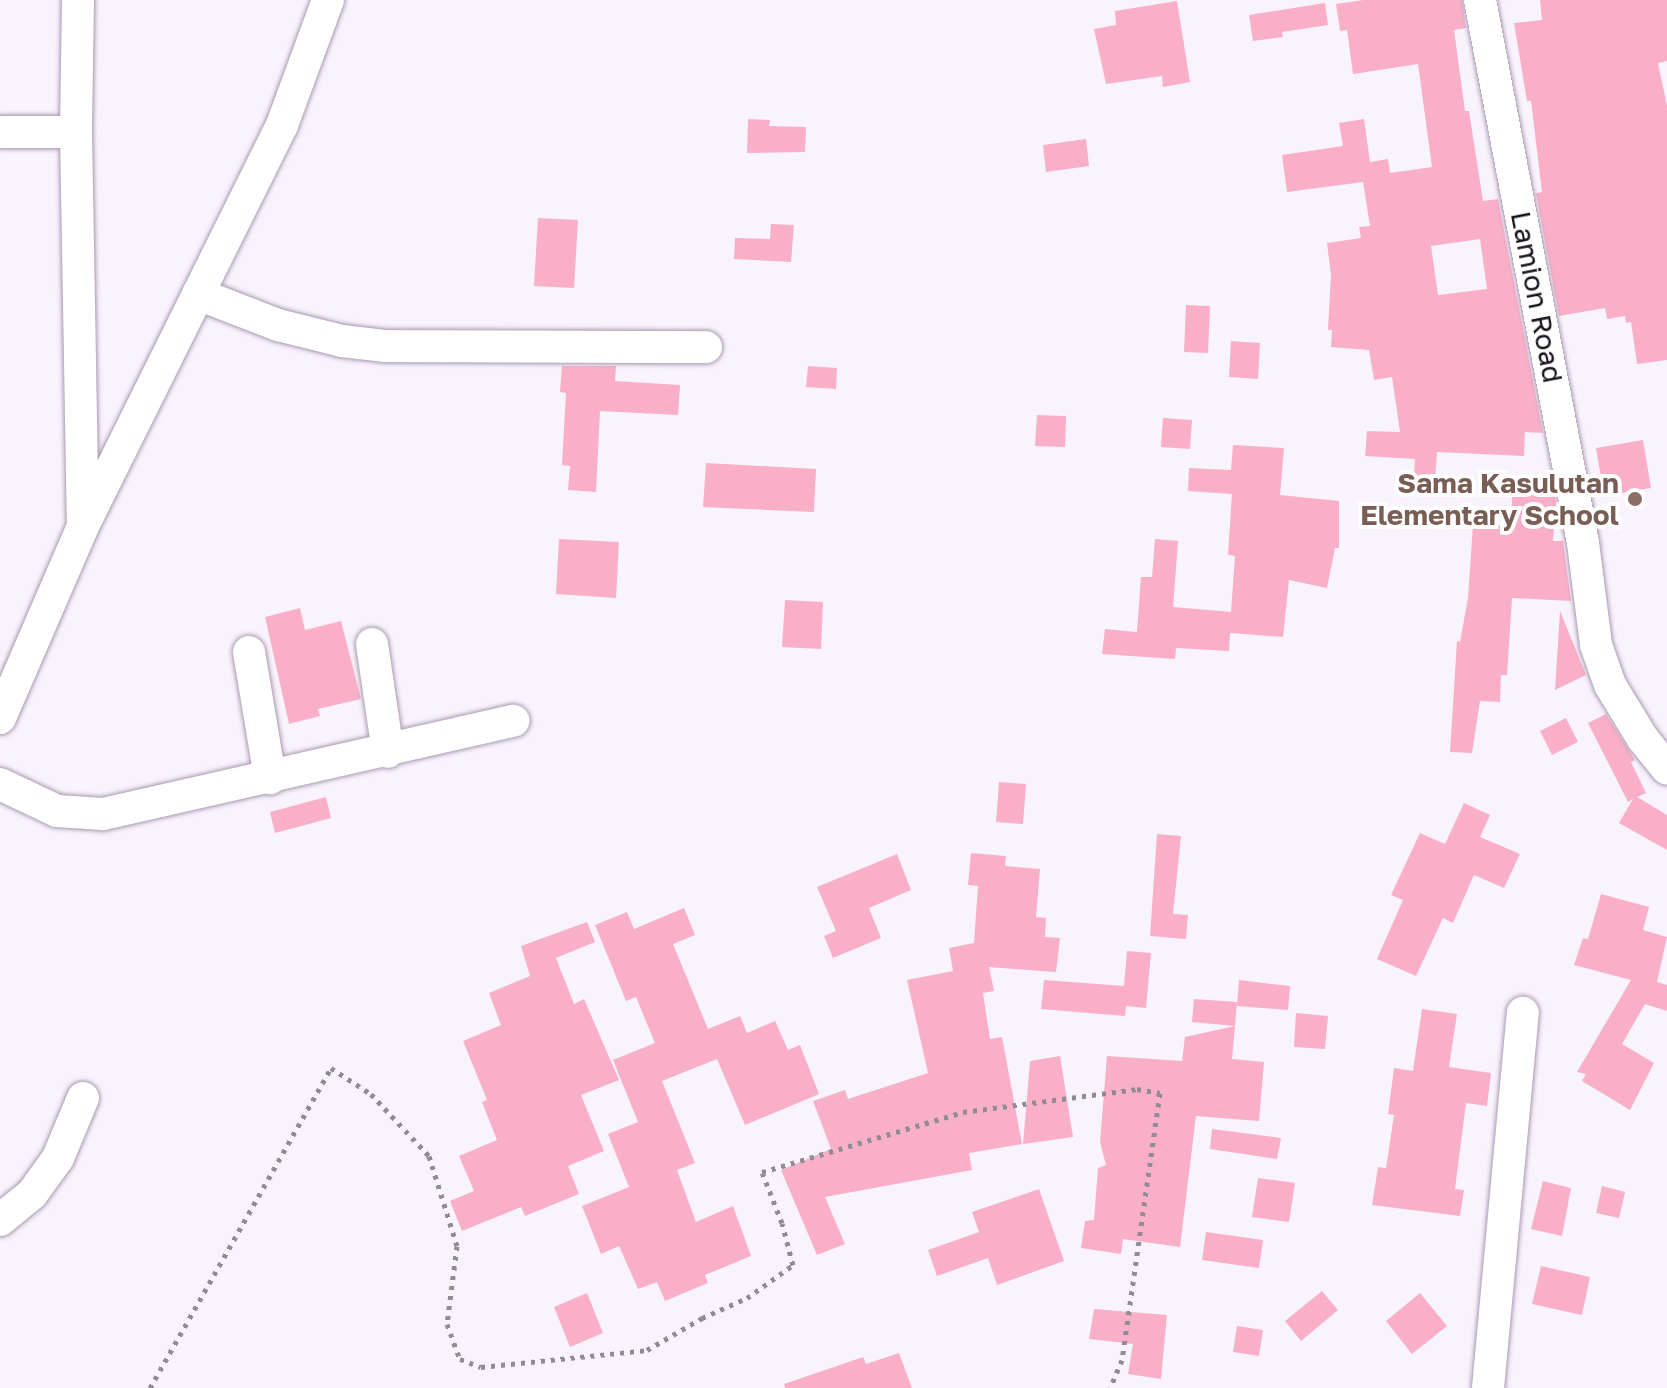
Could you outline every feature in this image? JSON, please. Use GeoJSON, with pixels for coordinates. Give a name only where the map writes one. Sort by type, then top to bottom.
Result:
{"type":"FeatureCollection","features":[{"type":"Feature","properties":{"kind":"street"},"geometry":{"type":"LineString","coordinates":[[78,0],[76,132],[83,526]]}},
{"type":"Feature","properties":{"kind":"street"},"geometry":{"type":"LineString","coordinates":[[0,718],[83,526],[282,125],[328,0]]}},
{"type":"Feature","properties":{"kind":"street","name":"Lamion Road"},"geometry":{"type":"LineString","coordinates":[[1480,0],[1583,543],[1596,645],[1610,685],[1643,739],[1667,769]]}},
{"type":"Feature","properties":{"kind":"street"},"geometry":{"type":"LineString","coordinates":[[0,132],[76,132]]}},
{"type":"Feature","properties":{"kind":"street"},"geometry":{"type":"LineString","coordinates":[[198,294],[278,325],[384,346],[706,347]]}},
{"type":"Feature","properties":{"kind":"street"},"geometry":{"type":"LineString","coordinates":[[372,644],[388,752]]}},
{"type":"Feature","properties":{"kind":"street"},"geometry":{"type":"LineString","coordinates":[[249,652],[270,778]]}},
{"type":"Feature","properties":{"kind":"street"},"geometry":{"type":"LineString","coordinates":[[0,784],[57,811],[80,815],[103,814],[388,752],[514,721]]}},
{"type":"Feature","properties":{"kind":"street"},"geometry":{"type":"LineString","coordinates":[[1488,1388],[1523,1013]]}},
{"type":"Feature","properties":{"kind":"street"},"geometry":{"type":"LineString","coordinates":[[0,1220],[32,1194],[58,1158],[83,1098]]}},
{"type":"Feature","properties":{"kind":"path"},"geometry":{"type":"LineString","coordinates":[[150,1388],[331,1068],[371,1094],[429,1156],[457,1246],[447,1324],[460,1359],[481,1367],[647,1350],[702,1318],[747,1298],[793,1265],[782,1223],[762,1172],[963,1112],[1137,1089],[1160,1093],[1122,1360],[1110,1388]]}},
{"type":"Feature","properties":{"kind":"building"},"geometry":{"type":"Polygon","coordinates":[[[1363,0],[1462,0],[1466,28],[1454,30],[1465,111],[1469,111],[1483,201],[1498,199],[1543,433],[1525,432],[1524,456],[1437,452],[1434,493],[1413,492],[1415,459],[1365,456],[1367,431],[1400,432],[1392,377],[1374,380],[1369,350],[1331,347],[1332,330],[1328,330],[1331,275],[1327,243],[1361,238],[1359,227],[1370,226],[1363,182],[1287,192],[1282,155],[1343,146],[1339,123],[1364,119],[1370,162],[1388,159],[1390,173],[1432,167],[1418,64],[1353,74],[1347,30],[1340,31],[1336,4],[1363,0]],[[1480,239],[1431,246],[1438,295],[1487,289],[1480,239]]]}},
{"type":"Feature","properties":{"kind":"building"},"geometry":{"type":"Polygon","coordinates":[[[1540,0],[1667,0],[1667,61],[1658,63],[1667,106],[1667,360],[1637,364],[1631,322],[1626,323],[1625,316],[1607,319],[1605,308],[1559,316],[1536,193],[1542,192],[1531,101],[1527,101],[1514,23],[1542,20],[1540,0]]]}},
{"type":"Feature","properties":{"kind":"building"},"geometry":{"type":"Polygon","coordinates":[[[1177,1],[1190,82],[1163,87],[1162,76],[1106,84],[1094,29],[1116,25],[1115,11],[1177,1]]]}},
{"type":"Feature","properties":{"kind":"building"},"geometry":{"type":"Polygon","coordinates":[[[1325,3],[1328,25],[1282,32],[1283,37],[1253,41],[1249,15],[1325,3]]]}},
{"type":"Feature","properties":{"kind":"building"},"geometry":{"type":"Polygon","coordinates":[[[748,119],[770,120],[769,126],[806,127],[805,152],[747,153],[748,119]]]}},
{"type":"Feature","properties":{"kind":"building"},"geometry":{"type":"Polygon","coordinates":[[[1086,139],[1089,166],[1046,172],[1043,145],[1086,139]]]}},
{"type":"Feature","properties":{"kind":"building"},"geometry":{"type":"Polygon","coordinates":[[[538,218],[578,220],[574,288],[534,286],[538,218]]]}},
{"type":"Feature","properties":{"kind":"building"},"geometry":{"type":"Polygon","coordinates":[[[771,224],[794,225],[791,262],[734,259],[735,238],[770,239],[771,224]]]}},
{"type":"Feature","properties":{"kind":"building"},"geometry":{"type":"Polygon","coordinates":[[[1186,305],[1210,306],[1208,353],[1184,352],[1186,305]]]}},
{"type":"Feature","properties":{"kind":"building"},"geometry":{"type":"Polygon","coordinates":[[[1231,341],[1260,343],[1258,379],[1229,377],[1231,341]]]}},
{"type":"Feature","properties":{"kind":"building"},"geometry":{"type":"Polygon","coordinates":[[[562,366],[616,366],[615,381],[680,385],[678,415],[600,411],[596,492],[568,490],[570,466],[562,465],[566,393],[560,392],[562,366]]]}},
{"type":"Feature","properties":{"kind":"building"},"geometry":{"type":"Polygon","coordinates":[[[808,366],[837,368],[836,389],[806,387],[808,366]]]}},
{"type":"Feature","properties":{"kind":"building"},"geometry":{"type":"Polygon","coordinates":[[[1037,415],[1066,416],[1065,447],[1035,446],[1037,415]]]}},
{"type":"Feature","properties":{"kind":"building"},"geometry":{"type":"Polygon","coordinates":[[[1163,418],[1192,420],[1190,449],[1161,447],[1163,418]]]}},
{"type":"Feature","properties":{"kind":"building"},"geometry":{"type":"Polygon","coordinates":[[[1643,440],[1651,488],[1604,496],[1596,448],[1643,440]]]}},
{"type":"Feature","properties":{"kind":"building"},"geometry":{"type":"Polygon","coordinates":[[[1233,445],[1284,448],[1280,495],[1339,501],[1339,548],[1335,548],[1327,588],[1289,580],[1283,637],[1230,633],[1229,651],[1176,648],[1175,659],[1102,654],[1105,629],[1137,632],[1141,577],[1152,577],[1155,539],[1178,541],[1173,607],[1231,612],[1235,556],[1228,555],[1232,494],[1188,491],[1189,468],[1231,470],[1233,445]]]}},
{"type":"Feature","properties":{"kind":"building"},"geometry":{"type":"Polygon","coordinates":[[[706,463],[816,469],[814,512],[703,507],[706,463]]]}},
{"type":"Feature","properties":{"kind":"building"},"geometry":{"type":"Polygon","coordinates":[[[1513,478],[1552,480],[1556,502],[1553,541],[1563,541],[1571,601],[1512,598],[1507,675],[1501,675],[1500,702],[1480,701],[1472,753],[1450,752],[1457,641],[1460,642],[1468,598],[1473,524],[1511,526],[1513,478]]]}},
{"type":"Feature","properties":{"kind":"building"},"geometry":{"type":"Polygon","coordinates":[[[559,539],[619,542],[616,598],[556,594],[559,539]]]}},
{"type":"Feature","properties":{"kind":"building"},"geometry":{"type":"Polygon","coordinates":[[[785,600],[823,602],[821,649],[782,647],[785,600]]]}},
{"type":"Feature","properties":{"kind":"building"},"geometry":{"type":"Polygon","coordinates":[[[300,608],[305,630],[341,621],[361,699],[318,709],[320,716],[289,724],[265,617],[300,608]]]}},
{"type":"Feature","properties":{"kind":"building"},"geometry":{"type":"Polygon","coordinates":[[[1560,611],[1586,675],[1555,690],[1560,611]]]}},
{"type":"Feature","properties":{"kind":"building"},"geometry":{"type":"Polygon","coordinates":[[[1606,714],[1635,760],[1631,762],[1646,793],[1637,797],[1667,815],[1667,850],[1619,823],[1633,799],[1628,802],[1588,723],[1606,714]]]}},
{"type":"Feature","properties":{"kind":"building"},"geometry":{"type":"Polygon","coordinates":[[[1566,718],[1578,742],[1552,755],[1540,731],[1566,718]]]}},
{"type":"Feature","properties":{"kind":"building"},"geometry":{"type":"Polygon","coordinates":[[[999,782],[1026,784],[1023,824],[996,822],[999,782]]]}},
{"type":"Feature","properties":{"kind":"building"},"geometry":{"type":"Polygon","coordinates":[[[326,797],[331,818],[275,833],[270,812],[326,797]]]}},
{"type":"Feature","properties":{"kind":"building"},"geometry":{"type":"Polygon","coordinates":[[[1464,803],[1490,815],[1480,837],[1520,854],[1504,888],[1474,875],[1453,923],[1443,918],[1416,976],[1377,959],[1403,900],[1391,895],[1420,833],[1445,844],[1464,803]]]}},
{"type":"Feature","properties":{"kind":"building"},"geometry":{"type":"Polygon","coordinates":[[[1157,834],[1181,836],[1173,914],[1188,915],[1186,939],[1150,936],[1157,834]]]}},
{"type":"Feature","properties":{"kind":"building"},"geometry":{"type":"Polygon","coordinates":[[[971,853],[1006,856],[1005,866],[1040,869],[1036,917],[1046,918],[1045,937],[1060,938],[1056,972],[989,967],[994,991],[983,993],[990,1039],[1002,1037],[1022,1144],[969,1153],[972,1170],[825,1197],[845,1244],[817,1255],[781,1170],[831,1149],[813,1101],[845,1090],[848,1099],[928,1073],[907,980],[953,971],[949,948],[974,943],[978,886],[968,885],[971,853]]]}},
{"type":"Feature","properties":{"kind":"building"},"geometry":{"type":"Polygon","coordinates":[[[897,854],[911,890],[869,908],[881,938],[833,958],[824,936],[836,931],[817,887],[897,854]]]}},
{"type":"Feature","properties":{"kind":"building"},"geometry":{"type":"Polygon","coordinates":[[[1601,894],[1649,907],[1643,930],[1667,937],[1657,982],[1667,985],[1667,1011],[1645,1004],[1622,1044],[1654,1063],[1630,1110],[1582,1081],[1586,1074],[1577,1072],[1631,980],[1574,965],[1583,938],[1588,939],[1601,894]]]}},
{"type":"Feature","properties":{"kind":"building"},"geometry":{"type":"Polygon","coordinates":[[[684,908],[695,935],[673,944],[708,1029],[740,1016],[747,1033],[775,1021],[788,1050],[800,1045],[819,1094],[745,1125],[717,1059],[662,1081],[695,1163],[677,1170],[696,1222],[733,1206],[751,1256],[705,1275],[708,1283],[665,1301],[657,1282],[638,1289],[619,1246],[601,1254],[582,1206],[629,1187],[608,1134],[638,1122],[613,1060],[655,1043],[636,997],[626,1001],[595,925],[627,912],[634,929],[684,908]]]}},
{"type":"Feature","properties":{"kind":"building"},"geometry":{"type":"Polygon","coordinates":[[[587,922],[595,942],[556,958],[574,1004],[584,999],[619,1080],[581,1095],[604,1151],[568,1166],[579,1194],[525,1216],[521,1207],[462,1231],[450,1201],[474,1191],[459,1156],[497,1140],[482,1102],[487,1100],[463,1041],[501,1025],[489,993],[530,976],[521,946],[587,922]]]}},
{"type":"Feature","properties":{"kind":"building"},"geometry":{"type":"Polygon","coordinates":[[[1127,951],[1151,953],[1146,1008],[1126,1006],[1125,1016],[1041,1009],[1044,980],[1124,986],[1127,951]]]}},
{"type":"Feature","properties":{"kind":"building"},"geometry":{"type":"Polygon","coordinates":[[[1239,980],[1290,986],[1288,1010],[1237,1006],[1239,980]]]}},
{"type":"Feature","properties":{"kind":"building"},"geometry":{"type":"Polygon","coordinates":[[[1194,999],[1237,1002],[1235,1026],[1192,1022],[1194,999]]]}},
{"type":"Feature","properties":{"kind":"building"},"geometry":{"type":"Polygon","coordinates":[[[1422,1009],[1457,1014],[1449,1067],[1491,1073],[1487,1106],[1466,1103],[1455,1189],[1464,1190],[1460,1216],[1372,1205],[1378,1167],[1386,1168],[1394,1115],[1388,1114],[1394,1068],[1413,1071],[1422,1009]]]}},
{"type":"Feature","properties":{"kind":"building"},"geometry":{"type":"Polygon","coordinates":[[[1296,1013],[1328,1016],[1325,1049],[1294,1047],[1296,1013]]]}},
{"type":"Feature","properties":{"kind":"building"},"geometry":{"type":"Polygon","coordinates":[[[1235,1026],[1232,1059],[1264,1062],[1259,1121],[1196,1116],[1180,1247],[1123,1239],[1121,1254],[1081,1248],[1085,1221],[1094,1220],[1098,1168],[1106,1165],[1100,1142],[1107,1056],[1182,1061],[1185,1037],[1235,1026]]]}},
{"type":"Feature","properties":{"kind":"building"},"geometry":{"type":"Polygon","coordinates":[[[1060,1056],[1073,1137],[1023,1144],[1030,1061],[1060,1056]]]}},
{"type":"Feature","properties":{"kind":"building"},"geometry":{"type":"Polygon","coordinates":[[[1212,1129],[1281,1138],[1277,1159],[1210,1149],[1212,1129]]]}},
{"type":"Feature","properties":{"kind":"building"},"geometry":{"type":"Polygon","coordinates":[[[1258,1178],[1295,1183],[1289,1222],[1252,1217],[1258,1178]]]}},
{"type":"Feature","properties":{"kind":"building"},"geometry":{"type":"Polygon","coordinates":[[[1543,1181],[1571,1188],[1562,1236],[1531,1229],[1543,1181]]]}},
{"type":"Feature","properties":{"kind":"building"},"geometry":{"type":"Polygon","coordinates":[[[1602,1186],[1625,1192],[1619,1218],[1596,1213],[1602,1186]]]}},
{"type":"Feature","properties":{"kind":"building"},"geometry":{"type":"Polygon","coordinates":[[[1039,1189],[1064,1261],[997,1285],[988,1258],[937,1276],[928,1250],[979,1232],[972,1212],[1039,1189]]]}},
{"type":"Feature","properties":{"kind":"building"},"geometry":{"type":"Polygon","coordinates":[[[1206,1232],[1263,1240],[1259,1268],[1202,1260],[1206,1232]]]}},
{"type":"Feature","properties":{"kind":"building"},"geometry":{"type":"Polygon","coordinates":[[[1541,1266],[1590,1277],[1582,1315],[1532,1304],[1541,1266]]]}},
{"type":"Feature","properties":{"kind":"building"},"geometry":{"type":"Polygon","coordinates":[[[1322,1291],[1338,1310],[1301,1341],[1285,1321],[1322,1291]]]}},
{"type":"Feature","properties":{"kind":"building"},"geometry":{"type":"Polygon","coordinates":[[[587,1293],[603,1333],[570,1347],[554,1307],[587,1293]]]}},
{"type":"Feature","properties":{"kind":"building"},"geometry":{"type":"Polygon","coordinates":[[[1420,1293],[1447,1326],[1412,1354],[1386,1321],[1420,1293]]]}},
{"type":"Feature","properties":{"kind":"building"},"geometry":{"type":"Polygon","coordinates":[[[1094,1309],[1167,1315],[1161,1379],[1128,1374],[1133,1344],[1089,1339],[1094,1309]]]}},
{"type":"Feature","properties":{"kind":"building"},"geometry":{"type":"Polygon","coordinates":[[[1237,1326],[1263,1330],[1259,1356],[1233,1352],[1237,1326]]]}},
{"type":"Feature","properties":{"kind":"building"},"geometry":{"type":"Polygon","coordinates":[[[899,1353],[912,1388],[785,1388],[784,1384],[863,1357],[866,1364],[899,1353]]]}},
{"type":"Feature","properties":{"kind":"place","name":"Sama Kasulutan Elementary School"},"geometry":{"type":"Point","coordinates":[1635,499]}}]}
